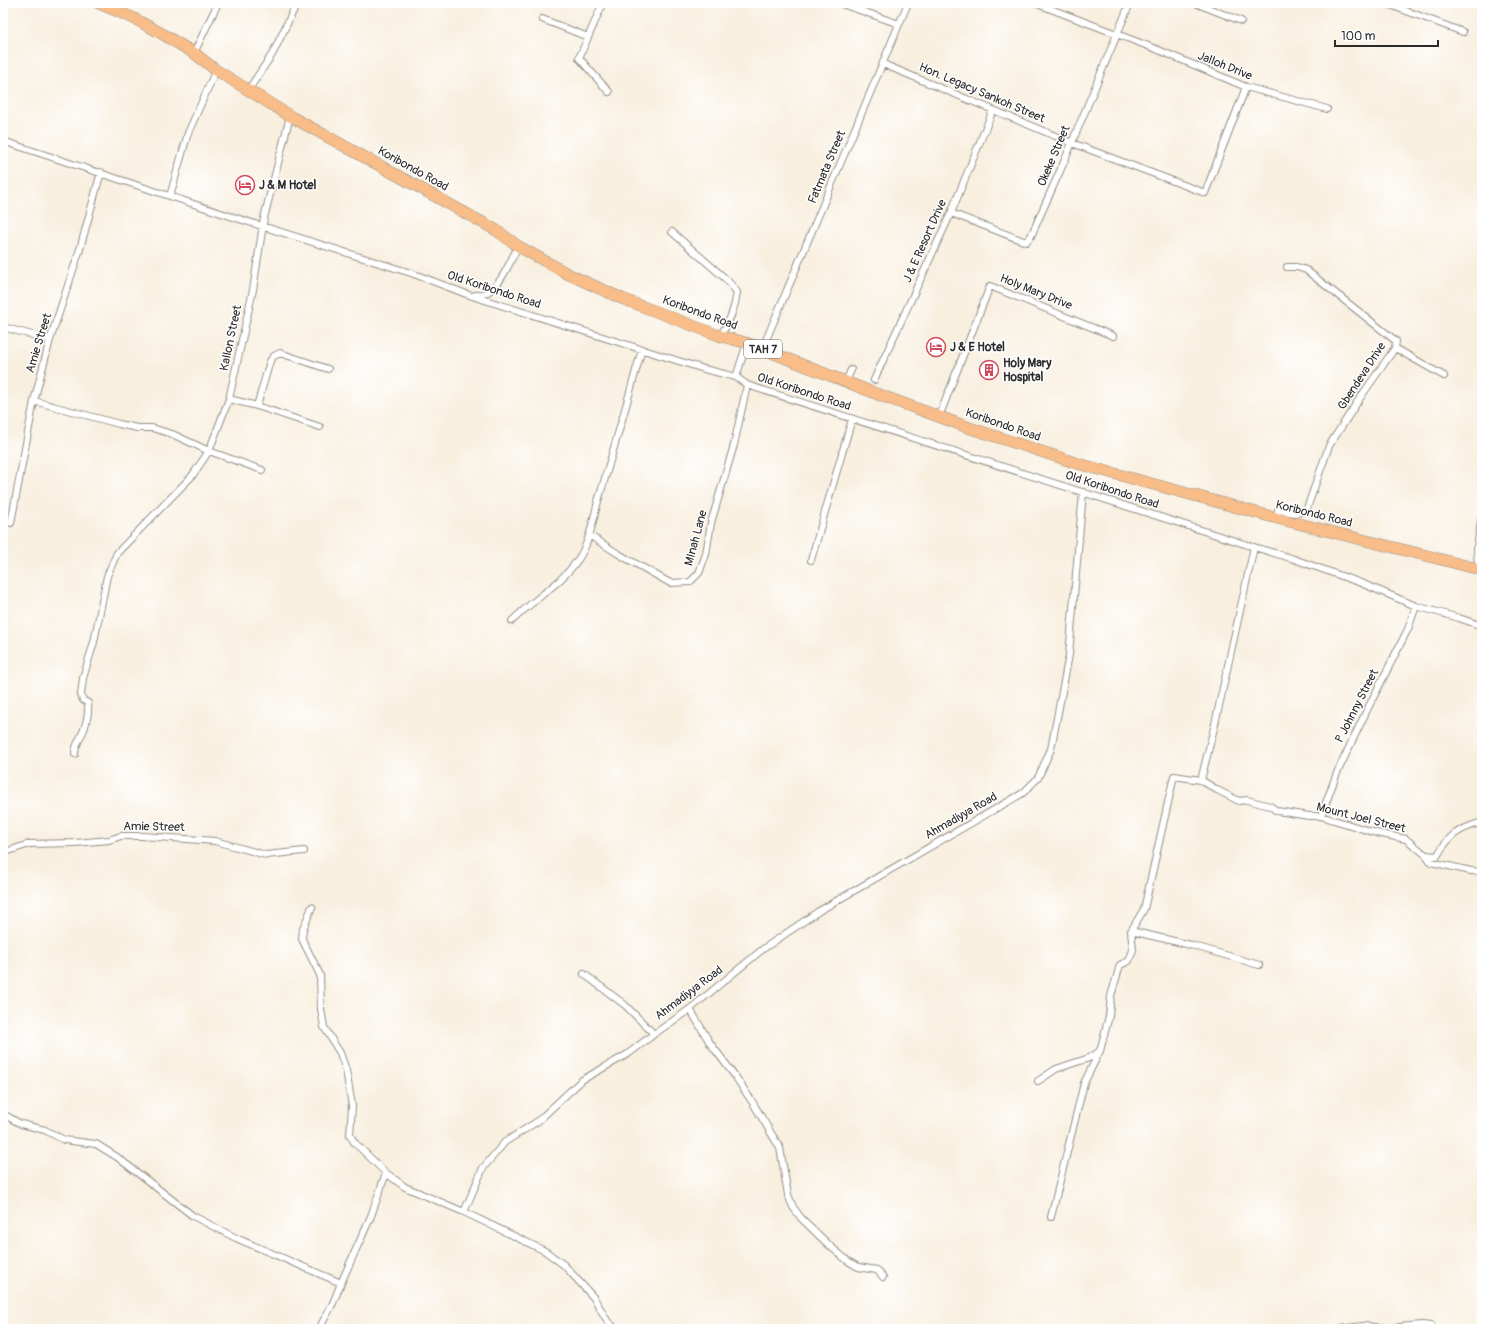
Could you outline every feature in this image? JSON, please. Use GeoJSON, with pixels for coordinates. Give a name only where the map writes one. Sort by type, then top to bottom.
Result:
{"type":"FeatureCollection","features":[{"type":"Feature","properties":{"kind":"highway","name":"Koribondo Road"},"geometry":{"type":"LineString","coordinates":[[98,3],[134,18],[194,53],[216,70],[249,89],[290,116],[496,230],[518,246],[568,274],[623,299],[720,336],[747,343],[939,417],[1076,463],[1276,518],[1480,570]]}},
{"type":"Feature","properties":{"kind":"street"},"geometry":{"type":"LineString","coordinates":[[194,53],[218,3]]}},
{"type":"Feature","properties":{"kind":"street"},"geometry":{"type":"LineString","coordinates":[[249,89],[273,53],[297,3]]}},
{"type":"Feature","properties":{"kind":"street"},"geometry":{"type":"LineString","coordinates":[[603,3],[579,58],[609,92]]}},
{"type":"Feature","properties":{"kind":"street"},"geometry":{"type":"LineString","coordinates":[[839,3],[899,24]]}},
{"type":"Feature","properties":{"kind":"street","name":"Fatmata Street"},"geometry":{"type":"LineString","coordinates":[[766,340],[908,3]]}},
{"type":"Feature","properties":{"kind":"street","name":"Jalloh Drive"},"geometry":{"type":"LineString","coordinates":[[1034,3],[1156,49],[1246,87],[1327,109]]}},
{"type":"Feature","properties":{"kind":"street","name":"Okeke Street"},"geometry":{"type":"LineString","coordinates":[[951,213],[1026,242],[1037,224],[1130,3]]}},
{"type":"Feature","properties":{"kind":"street"},"geometry":{"type":"LineString","coordinates":[[1195,3],[1241,21]]}},
{"type":"Feature","properties":{"kind":"street"},"geometry":{"type":"LineString","coordinates":[[1385,3],[1463,32]]}},
{"type":"Feature","properties":{"kind":"street"},"geometry":{"type":"LineString","coordinates":[[542,18],[588,37]]}},
{"type":"Feature","properties":{"kind":"street","name":"Hon. Legacy Sankoh Street"},"geometry":{"type":"LineString","coordinates":[[883,64],[1072,143],[1205,193],[1246,87]]}},
{"type":"Feature","properties":{"kind":"street"},"geometry":{"type":"LineString","coordinates":[[170,196],[188,133],[216,70]]}},
{"type":"Feature","properties":{"kind":"street","name":"J & E Resort Drive"},"geometry":{"type":"LineString","coordinates":[[874,380],[951,213],[993,110]]}},
{"type":"Feature","properties":{"kind":"street","name":"Kallon Street"},"geometry":{"type":"LineString","coordinates":[[75,754],[75,746],[82,735],[89,714],[88,703],[83,700],[81,695],[82,678],[94,642],[107,576],[117,553],[192,476],[209,451],[229,399],[265,227],[264,218],[290,116]]}},
{"type":"Feature","properties":{"kind":"street","name":"Old Koribondo Road"},"geometry":{"type":"LineString","coordinates":[[3,141],[265,227],[406,271],[469,295],[704,369],[736,377],[747,385],[852,419],[1254,548],[1291,558],[1361,583],[1416,606],[1482,626]]}},
{"type":"Feature","properties":{"kind":"street","name":"Amie Street"},"geometry":{"type":"LineString","coordinates":[[11,523],[34,401],[50,340],[80,249],[101,172]]}},
{"type":"Feature","properties":{"kind":"street"},"geometry":{"type":"LineString","coordinates":[[672,232],[727,280],[737,292],[736,304],[727,326],[720,336]]}},
{"type":"Feature","properties":{"kind":"street"},"geometry":{"type":"LineString","coordinates":[[469,295],[479,296],[491,291],[499,281],[518,246]]}},
{"type":"Feature","properties":{"kind":"street","name":"Gbendeva Drive"},"geometry":{"type":"LineString","coordinates":[[1276,518],[1278,510],[1295,513],[1306,511],[1329,446],[1395,348],[1396,341],[1316,278],[1296,267],[1287,267]]}},
{"type":"Feature","properties":{"kind":"street","name":"Holy Mary Drive"},"geometry":{"type":"LineString","coordinates":[[939,417],[990,286],[1114,336]]}},
{"type":"Feature","properties":{"kind":"street"},"geometry":{"type":"LineString","coordinates":[[3,327],[50,340]]}},
{"type":"Feature","properties":{"kind":"street"},"geometry":{"type":"LineString","coordinates":[[736,377],[747,343]]}},
{"type":"Feature","properties":{"kind":"street"},"geometry":{"type":"LineString","coordinates":[[1395,348],[1444,376]]}},
{"type":"Feature","properties":{"kind":"street"},"geometry":{"type":"LineString","coordinates":[[512,621],[522,610],[562,580],[578,560],[590,535],[600,496],[620,433],[642,349]]}},
{"type":"Feature","properties":{"kind":"street"},"geometry":{"type":"LineString","coordinates":[[257,406],[270,361],[274,356],[280,354],[328,369]]}},
{"type":"Feature","properties":{"kind":"street"},"geometry":{"type":"LineString","coordinates":[[846,381],[852,370]]}},
{"type":"Feature","properties":{"kind":"street","name":"MInah Lane"},"geometry":{"type":"LineString","coordinates":[[590,535],[617,553],[670,584],[690,582],[699,573],[706,554],[711,523],[734,445],[747,385]]}},
{"type":"Feature","properties":{"kind":"street"},"geometry":{"type":"LineString","coordinates":[[229,399],[257,406],[320,427]]}},
{"type":"Feature","properties":{"kind":"street"},"geometry":{"type":"LineString","coordinates":[[34,401],[119,424],[137,428],[152,428],[172,434],[209,451],[262,470]]}},
{"type":"Feature","properties":{"kind":"street"},"geometry":{"type":"LineString","coordinates":[[811,560],[852,419]]}},
{"type":"Feature","properties":{"kind":"street","name":"Ahmadiyya Road"},"geometry":{"type":"LineString","coordinates":[[464,1212],[483,1168],[505,1142],[538,1121],[582,1080],[628,1054],[690,1009],[763,949],[819,911],[1023,793],[1038,778],[1051,749],[1069,655],[1083,492]]}},
{"type":"Feature","properties":{"kind":"street"},"geometry":{"type":"LineString","coordinates":[[1480,570],[1477,547],[1482,515]]}},
{"type":"Feature","properties":{"kind":"street"},"geometry":{"type":"LineString","coordinates":[[1051,1217],[1084,1083],[1100,1051],[1109,1016],[1111,996],[1120,965],[1129,961],[1133,950],[1132,931],[1144,909],[1174,776],[1201,780],[1254,548]]}},
{"type":"Feature","properties":{"kind":"street","name":"P Johnny Street"},"geometry":{"type":"LineString","coordinates":[[1321,816],[1337,773],[1408,629],[1416,606]]}},
{"type":"Feature","properties":{"kind":"street","name":"Mount Joel Street"},"geometry":{"type":"LineString","coordinates":[[1201,780],[1239,801],[1247,800],[1270,806],[1277,812],[1321,816],[1376,833],[1406,839],[1426,855],[1431,862],[1471,872],[1482,872]]}},
{"type":"Feature","properties":{"kind":"street"},"geometry":{"type":"LineString","coordinates":[[1426,855],[1436,856],[1454,833],[1482,822]]}},
{"type":"Feature","properties":{"kind":"street","name":"Amie Street"},"geometry":{"type":"LineString","coordinates":[[3,853],[29,844],[75,843],[109,840],[121,836],[215,841],[266,855],[304,851]]}},
{"type":"Feature","properties":{"kind":"street"},"geometry":{"type":"LineString","coordinates":[[312,907],[303,929],[302,939],[320,975],[321,1009],[324,1027],[340,1053],[346,1070],[352,1106],[350,1135],[354,1142],[386,1173],[405,1187],[464,1212],[546,1251],[564,1265],[594,1298],[608,1322],[616,1329]]}},
{"type":"Feature","properties":{"kind":"street"},"geometry":{"type":"LineString","coordinates":[[1132,931],[1191,945],[1259,965]]}},
{"type":"Feature","properties":{"kind":"street"},"geometry":{"type":"LineString","coordinates":[[584,974],[625,1005],[654,1034]]}},
{"type":"Feature","properties":{"kind":"street"},"geometry":{"type":"LineString","coordinates":[[690,1009],[710,1043],[748,1096],[780,1148],[788,1195],[793,1207],[801,1218],[848,1261],[858,1267],[877,1270],[883,1277]]}},
{"type":"Feature","properties":{"kind":"street"},"geometry":{"type":"LineString","coordinates":[[1038,1082],[1056,1069],[1089,1058],[1100,1051]]}},
{"type":"Feature","properties":{"kind":"street"},"geometry":{"type":"LineString","coordinates":[[3,1114],[21,1124],[45,1130],[64,1140],[96,1144],[117,1158],[193,1216],[236,1238],[341,1283]]}},
{"type":"Feature","properties":{"kind":"street"},"geometry":{"type":"LineString","coordinates":[[319,1329],[333,1303],[369,1222],[386,1173]]}},
{"type":"Feature","properties":{"kind":"street"},"geometry":{"type":"LineString","coordinates":[[1341,1329],[1362,1326],[1400,1328],[1422,1325],[1431,1326],[1433,1329]]}},
{"type":"Feature","properties":{"kind":"place","name":"J & M Hotel"},"geometry":{"type":"Point","coordinates":[245,185]}},
{"type":"Feature","properties":{"kind":"place","name":"J & E Hotel"},"geometry":{"type":"Point","coordinates":[936,347]}},
{"type":"Feature","properties":{"kind":"place","name":"Holy Mary Hospital"},"geometry":{"type":"Point","coordinates":[989,370]}}]}
